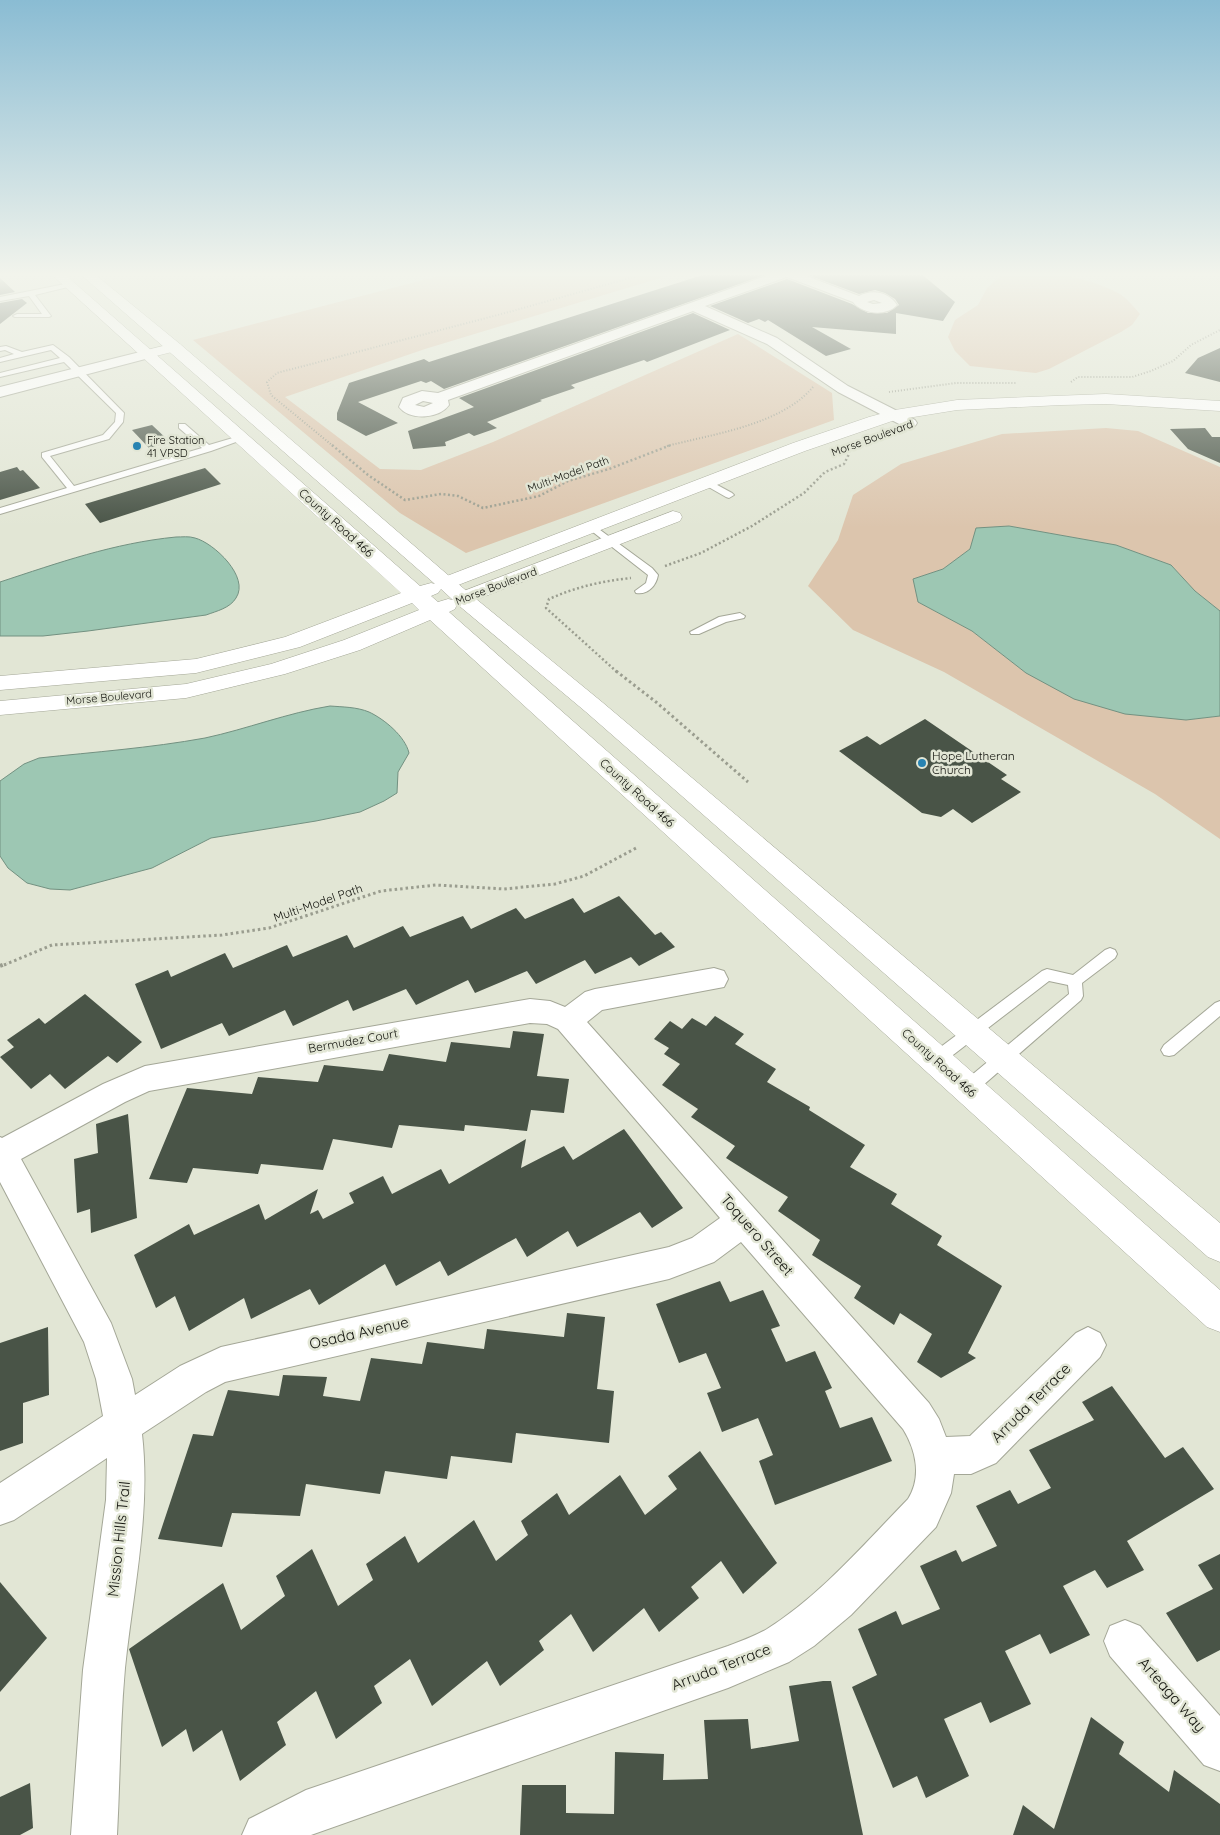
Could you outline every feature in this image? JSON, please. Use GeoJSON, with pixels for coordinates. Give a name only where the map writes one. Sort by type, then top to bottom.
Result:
{"type":"FeatureCollection","features":[{"type":"Feature","properties":{"kind":"main road","name":"County Road 466"},"geometry":{"type":"LineString","coordinates":[[152,358],[244,438],[424,603],[966,1089],[1220,1314]]}},
{"type":"Feature","properties":{"kind":"main road"},"geometry":{"type":"LineString","coordinates":[[187,358],[454,591],[594,707],[1003,1060],[1220,1244]]}},
{"type":"Feature","properties":{"kind":"main road","name":"Morse Boulevard"},"geometry":{"type":"LineString","coordinates":[[0,683],[196,666],[292,642],[424,603],[592,527],[708,483],[892,422],[977,405],[1017,402],[1106,399],[1220,406]]}},
{"type":"Feature","properties":{"kind":"main road","name":"Morse Boulevard"},"geometry":{"type":"LineString","coordinates":[[819,458],[892,422]]}},
{"type":"Feature","properties":{"kind":"main road","name":"Morse Boulevard"},"geometry":{"type":"LineString","coordinates":[[454,591],[611,542],[747,488]]}},
{"type":"Feature","properties":{"kind":"main road","name":"Morse Boulevard"},"geometry":{"type":"LineString","coordinates":[[0,708],[186,691],[277,669],[352,645],[424,603]]}},
{"type":"Feature","properties":{"kind":"street"},"geometry":{"type":"LineString","coordinates":[[0,392],[134,358]]}},
{"type":"Feature","properties":{"kind":"street"},"geometry":{"type":"LineString","coordinates":[[438,398],[550,358]]}},
{"type":"Feature","properties":{"kind":"street"},"geometry":{"type":"LineString","coordinates":[[797,358],[892,422]]}},
{"type":"Feature","properties":{"kind":"street"},"geometry":{"type":"LineString","coordinates":[[568,1021],[595,1000],[714,979]]}},
{"type":"Feature","properties":{"kind":"street","name":"Bermudez Court"},"geometry":{"type":"LineString","coordinates":[[0,1153],[114,1093],[145,1079],[530,1011],[550,1013],[568,1021]]}},
{"type":"Feature","properties":{"kind":"street","name":"Toquero Street"},"geometry":{"type":"LineString","coordinates":[[568,1021],[916,1416],[926,1432],[934,1456]]}},
{"type":"Feature","properties":{"kind":"street","name":"Mission Hills Trail"},"geometry":{"type":"LineString","coordinates":[[0,1153],[99,1335],[114,1379],[123,1425],[126,1460],[125,1500],[104,1670],[94,1835]]}},
{"type":"Feature","properties":{"kind":"street","name":"Osada Avenue"},"geometry":{"type":"LineString","coordinates":[[0,1506],[193,1379],[227,1363],[676,1261],[711,1245],[744,1220]]}},
{"type":"Feature","properties":{"kind":"street","name":"Arruda Terrace"},"geometry":{"type":"LineString","coordinates":[[266,1835],[306,1813],[728,1667],[780,1644],[823,1612],[922,1513],[935,1485],[934,1456],[966,1456],[983,1450],[1088,1345]]}},
{"type":"Feature","properties":{"kind":"street","name":"Arteaga Way"},"geometry":{"type":"LineString","coordinates":[[1125,1641],[1220,1749]]}},
{"type":"Feature","properties":{"kind":"lane"},"geometry":{"type":"LineString","coordinates":[[0,375],[66,359],[120,413],[119,422],[106,437],[45,455],[73,490]]}},
{"type":"Feature","properties":{"kind":"lane"},"geometry":{"type":"LineString","coordinates":[[182,426],[208,450]]}},
{"type":"Feature","properties":{"kind":"lane"},"geometry":{"type":"LineString","coordinates":[[0,511],[244,438]]}},
{"type":"Feature","properties":{"kind":"lane"},"geometry":{"type":"LineString","coordinates":[[708,483],[729,495]]}},
{"type":"Feature","properties":{"kind":"lane"},"geometry":{"type":"LineString","coordinates":[[592,527],[653,575],[653,581],[649,586],[640,591]]}},
{"type":"Feature","properties":{"kind":"lane"},"geometry":{"type":"LineString","coordinates":[[695,632],[724,619],[740,616]]}},
{"type":"Feature","properties":{"kind":"lane"},"geometry":{"type":"LineString","coordinates":[[935,1060],[1047,975],[1075,980],[1110,954]]}},
{"type":"Feature","properties":{"kind":"lane"},"geometry":{"type":"LineString","coordinates":[[966,1089],[1003,1060],[1076,996],[1075,980]]}},
{"type":"Feature","properties":{"kind":"lane"},"geometry":{"type":"LineString","coordinates":[[1169,1050],[1220,1007]]}},
{"type":"Feature","properties":{"kind":"path","name":"Multi-Model Path"},"geometry":{"type":"LineString","coordinates":[[335,358],[277,373],[267,382],[271,395],[368,475],[405,500],[442,494],[458,496],[483,508],[539,496],[568,481],[609,469],[660,448],[737,428],[786,410],[825,376]]}},
{"type":"Feature","properties":{"kind":"path"},"geometry":{"type":"LineString","coordinates":[[1065,384],[1078,377],[1132,377],[1151,371],[1176,358]]}},
{"type":"Feature","properties":{"kind":"path"},"geometry":{"type":"LineString","coordinates":[[889,392],[956,383],[1026,384]]}},
{"type":"Feature","properties":{"kind":"path"},"geometry":{"type":"LineString","coordinates":[[748,782],[656,702],[606,663],[595,650],[546,608],[549,599],[572,589],[608,580],[628,579],[649,570],[689,559],[715,546],[804,494],[830,468],[844,464],[849,454],[846,446]]}},
{"type":"Feature","properties":{"kind":"path","name":"Multi-Model Path"},"geometry":{"type":"LineString","coordinates":[[0,966],[52,945],[222,935],[270,928],[381,891],[436,885],[504,889],[555,884],[584,876],[638,847]]}},
{"type":"Feature","properties":{"kind":"shaded area"},"geometry":{"type":"Polygon","coordinates":[[[214,358],[400,358],[285,397],[380,469],[421,470],[493,442],[684,358],[776,358],[832,393],[834,420],[466,553],[400,513],[214,358]]]}},
{"type":"Feature","properties":{"kind":"shaded area"},"geometry":{"type":"Polygon","coordinates":[[[962,358],[1071,358],[1049,369],[1036,373],[970,366],[962,358]]]}},
{"type":"Feature","properties":{"kind":"shaded area"},"geometry":{"type":"Polygon","coordinates":[[[1106,428],[1138,431],[1220,467],[1220,611],[1195,591],[1171,565],[1116,545],[1009,526],[970,549],[943,569],[914,579],[918,602],[972,631],[1026,673],[1186,720],[1220,716],[1220,839],[1155,794],[944,672],[853,630],[808,586],[838,540],[853,495],[901,464],[1002,434],[1106,428]]]}},
{"type":"Feature","properties":{"kind":"shaded area"},"geometry":{"type":"Polygon","coordinates":[[[1009,526],[1116,545],[1171,565],[1195,591],[1220,611],[1220,716],[1186,720],[1125,714],[1074,699],[1026,673],[972,631],[918,602],[913,579],[943,569],[970,549],[976,528],[1009,526]]]}},
{"type":"Feature","properties":{"kind":"shaded area"},"geometry":{"type":"Polygon","coordinates":[[[176,537],[190,537],[203,541],[228,562],[238,580],[239,590],[236,598],[230,604],[223,609],[206,615],[43,636],[0,636],[0,582],[108,549],[176,537]]]}},
{"type":"Feature","properties":{"kind":"shaded area"},"geometry":{"type":"Polygon","coordinates":[[[330,706],[355,708],[369,712],[399,734],[409,753],[398,772],[397,793],[360,812],[211,838],[152,868],[70,890],[50,889],[27,883],[8,868],[0,856],[0,781],[24,764],[39,758],[143,747],[205,738],[330,706]]]}},
{"type":"Feature","properties":{"kind":"building"},"geometry":{"type":"Polygon","coordinates":[[[443,358],[532,358],[444,389],[431,381],[426,383],[421,381],[358,402],[398,423],[366,436],[337,420],[337,413],[349,383],[424,359],[429,362],[443,358]]]}},
{"type":"Feature","properties":{"kind":"building"},"geometry":{"type":"Polygon","coordinates":[[[570,358],[658,358],[647,362],[644,360],[571,385],[575,388],[487,422],[497,428],[474,436],[469,433],[445,442],[446,446],[413,449],[408,431],[474,407],[459,398],[570,358]]]}},
{"type":"Feature","properties":{"kind":"building"},"geometry":{"type":"Polygon","coordinates":[[[1198,358],[1220,358],[1220,382],[1185,373],[1198,358]]]}},
{"type":"Feature","properties":{"kind":"building"},"geometry":{"type":"Polygon","coordinates":[[[152,425],[170,442],[149,448],[132,430],[152,425]]]}},
{"type":"Feature","properties":{"kind":"building"},"geometry":{"type":"Polygon","coordinates":[[[1205,428],[1212,437],[1220,437],[1220,463],[1188,449],[1170,429],[1205,428]]]}},
{"type":"Feature","properties":{"kind":"building"},"geometry":{"type":"Polygon","coordinates":[[[17,467],[20,471],[23,470],[40,488],[0,500],[0,472],[17,467]]]}},
{"type":"Feature","properties":{"kind":"building"},"geometry":{"type":"Polygon","coordinates":[[[205,468],[221,484],[100,523],[85,504],[205,468]]]}},
{"type":"Feature","properties":{"kind":"building","name":"Hope Lutheran Church"},"geometry":{"type":"Polygon","coordinates":[[[925,719],[1007,775],[1001,779],[1021,792],[972,823],[953,809],[941,817],[922,813],[839,751],[867,736],[880,745],[925,719]]]}},
{"type":"Feature","properties":{"kind":"building"},"geometry":{"type":"Polygon","coordinates":[[[619,896],[655,935],[661,932],[675,947],[639,966],[631,957],[595,974],[585,960],[536,984],[527,971],[475,993],[468,980],[416,1005],[406,989],[353,1011],[348,1000],[293,1026],[285,1010],[229,1036],[222,1023],[161,1049],[135,984],[168,970],[171,977],[225,953],[233,968],[287,945],[293,957],[347,935],[354,948],[403,926],[410,937],[463,916],[471,929],[516,908],[525,919],[573,898],[584,913],[619,896]]]}},
{"type":"Feature","properties":{"kind":"building"},"geometry":{"type":"Polygon","coordinates":[[[85,994],[142,1042],[117,1063],[108,1056],[65,1089],[50,1074],[31,1089],[0,1057],[14,1047],[7,1040],[39,1018],[45,1024],[85,994]]]}},
{"type":"Feature","properties":{"kind":"building"},"geometry":{"type":"Polygon","coordinates":[[[715,1016],[744,1034],[735,1044],[776,1069],[767,1082],[810,1107],[809,1110],[865,1145],[850,1167],[897,1194],[891,1204],[942,1236],[937,1245],[1002,1286],[968,1353],[976,1358],[941,1378],[917,1362],[932,1334],[900,1313],[894,1325],[854,1298],[861,1286],[812,1255],[820,1240],[778,1211],[788,1197],[726,1158],[735,1146],[691,1117],[698,1109],[662,1085],[680,1064],[664,1054],[669,1048],[654,1039],[670,1021],[682,1029],[692,1018],[706,1026],[715,1016]]]}},
{"type":"Feature","properties":{"kind":"building"},"geometry":{"type":"Polygon","coordinates":[[[513,1031],[544,1034],[537,1076],[569,1079],[564,1113],[531,1110],[527,1131],[465,1125],[464,1131],[399,1125],[392,1148],[333,1139],[323,1170],[261,1164],[258,1174],[193,1168],[187,1183],[149,1179],[187,1088],[252,1094],[258,1077],[318,1082],[324,1065],[383,1071],[389,1054],[446,1062],[451,1042],[510,1048],[513,1031]]]}},
{"type":"Feature","properties":{"kind":"building"},"geometry":{"type":"Polygon","coordinates":[[[128,1114],[137,1218],[91,1233],[90,1209],[77,1213],[74,1159],[98,1153],[96,1124],[128,1114]]]}},
{"type":"Feature","properties":{"kind":"building"},"geometry":{"type":"Polygon","coordinates":[[[624,1129],[683,1208],[652,1228],[640,1212],[577,1247],[568,1231],[527,1257],[516,1238],[448,1276],[440,1261],[396,1286],[385,1264],[319,1305],[310,1289],[251,1319],[244,1298],[189,1331],[175,1296],[156,1308],[134,1255],[189,1224],[194,1235],[259,1204],[265,1220],[318,1189],[310,1214],[318,1210],[323,1219],[354,1203],[349,1193],[383,1176],[392,1194],[441,1169],[449,1184],[526,1139],[521,1168],[564,1146],[573,1160],[624,1129]]]}},
{"type":"Feature","properties":{"kind":"building"},"geometry":{"type":"Polygon","coordinates":[[[720,1281],[730,1302],[763,1290],[780,1326],[771,1329],[786,1362],[815,1351],[832,1388],[825,1391],[840,1428],[872,1417],[892,1461],[775,1505],[759,1461],[773,1455],[758,1418],[722,1432],[707,1393],[721,1388],[706,1353],[679,1363],[656,1304],[720,1281]]]}},
{"type":"Feature","properties":{"kind":"building"},"geometry":{"type":"Polygon","coordinates":[[[567,1313],[605,1317],[597,1389],[614,1391],[609,1443],[516,1433],[512,1463],[451,1456],[447,1479],[385,1471],[380,1494],[306,1484],[300,1516],[232,1513],[222,1547],[158,1539],[193,1434],[213,1436],[228,1390],[279,1396],[283,1375],[327,1377],[323,1396],[360,1401],[371,1358],[422,1364],[427,1342],[484,1349],[487,1329],[564,1337],[567,1313]]]}},
{"type":"Feature","properties":{"kind":"building"},"geometry":{"type":"Polygon","coordinates":[[[48,1327],[49,1395],[23,1403],[23,1443],[0,1451],[0,1343],[48,1327]]]}},
{"type":"Feature","properties":{"kind":"building"},"geometry":{"type":"Polygon","coordinates":[[[1112,1386],[1165,1458],[1183,1447],[1214,1489],[1127,1541],[1144,1570],[1107,1588],[1095,1570],[1063,1586],[1090,1635],[1050,1654],[1040,1634],[1005,1651],[1031,1704],[990,1723],[981,1702],[944,1719],[969,1776],[926,1798],[917,1776],[893,1788],[852,1687],[877,1675],[858,1629],[896,1611],[902,1625],[940,1609],[920,1566],[956,1550],[962,1562],[997,1546],[976,1506],[1010,1490],[1018,1504],[1051,1488],[1029,1450],[1094,1420],[1082,1402],[1112,1386]]]}},
{"type":"Feature","properties":{"kind":"building"},"geometry":{"type":"Polygon","coordinates":[[[700,1451],[777,1563],[743,1594],[721,1561],[691,1587],[699,1598],[659,1632],[644,1608],[593,1652],[571,1614],[539,1641],[544,1650],[500,1686],[487,1661],[432,1706],[410,1659],[374,1686],[382,1703],[336,1739],[316,1691],[277,1722],[286,1745],[240,1781],[222,1730],[193,1752],[186,1729],[162,1747],[129,1649],[223,1583],[241,1630],[285,1596],[276,1576],[312,1549],[338,1606],[373,1580],[366,1564],[405,1536],[418,1563],[474,1520],[496,1561],[528,1535],[521,1521],[557,1493],[569,1515],[620,1475],[645,1515],[677,1489],[668,1476],[700,1451]]]}},
{"type":"Feature","properties":{"kind":"building"},"geometry":{"type":"Polygon","coordinates":[[[1220,1554],[1220,1650],[1197,1662],[1166,1613],[1213,1589],[1198,1565],[1220,1554]]]}},
{"type":"Feature","properties":{"kind":"building"},"geometry":{"type":"Polygon","coordinates":[[[0,1582],[47,1638],[0,1692],[0,1582]]]}},
{"type":"Feature","properties":{"kind":"building"},"geometry":{"type":"Polygon","coordinates":[[[831,1681],[863,1835],[520,1835],[522,1785],[566,1785],[566,1813],[614,1814],[615,1752],[664,1754],[663,1780],[708,1779],[704,1720],[748,1719],[751,1749],[799,1741],[789,1686],[831,1681]]]}},
{"type":"Feature","properties":{"kind":"building"},"geometry":{"type":"Polygon","coordinates":[[[1091,1717],[1124,1742],[1119,1754],[1169,1792],[1174,1770],[1220,1804],[1220,1835],[1013,1835],[1023,1805],[1054,1829],[1091,1717]]]}},
{"type":"Feature","properties":{"kind":"building"},"geometry":{"type":"Polygon","coordinates":[[[30,1783],[33,1828],[20,1835],[0,1835],[0,1797],[30,1783]]]}},
{"type":"Feature","properties":{"kind":"place","name":"Fire Station 41 VPSD"},"geometry":{"type":"Point","coordinates":[137,446]}},
{"type":"Feature","properties":{"kind":"place","name":"Hope Lutheran Church"},"geometry":{"type":"Point","coordinates":[922,763]}}]}
